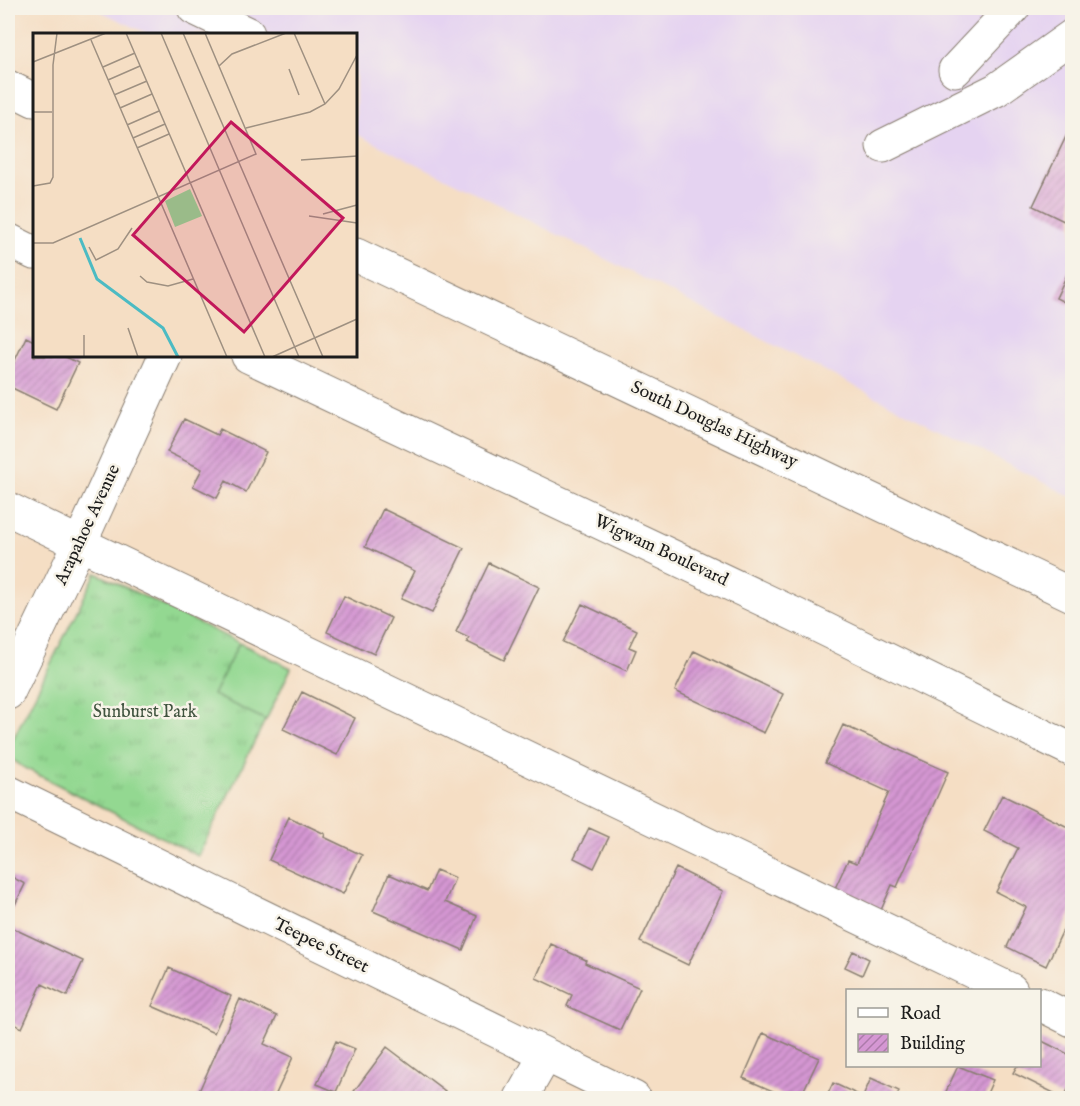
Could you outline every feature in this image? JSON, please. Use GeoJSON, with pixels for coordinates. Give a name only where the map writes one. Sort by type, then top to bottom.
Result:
{"type":"FeatureCollection","features":[{"type":"Feature","properties":{"kind":"main road"},"geometry":{"type":"LineString","coordinates":[[194,8],[246,33]]}},
{"type":"Feature","properties":{"kind":"main road"},"geometry":{"type":"LineString","coordinates":[[955,70],[1013,8]]}},
{"type":"Feature","properties":{"kind":"main road"},"geometry":{"type":"LineString","coordinates":[[883,146],[996,90],[1072,36]]}},
{"type":"Feature","properties":{"kind":"main road"},"geometry":{"type":"LineString","coordinates":[[8,87],[33,100]]}},
{"type":"Feature","properties":{"kind":"main road"},"geometry":{"type":"LineString","coordinates":[[8,240],[33,252]]}},
{"type":"Feature","properties":{"kind":"main road","name":"South Douglas Highway"},"geometry":{"type":"LineString","coordinates":[[357,255],[1072,595]]}},
{"type":"Feature","properties":{"kind":"main road","name":"Arapahoe Avenue"},"geometry":{"type":"LineString","coordinates":[[8,693],[80,543],[165,357]]}},
{"type":"Feature","properties":{"kind":"main road","name":"Wigwam Boulevard"},"geometry":{"type":"LineString","coordinates":[[250,357],[796,615],[1072,750]]}},
{"type":"Feature","properties":{"kind":"main road"},"geometry":{"type":"LineString","coordinates":[[8,509],[1009,989]]}},
{"type":"Feature","properties":{"kind":"main road","name":"Teepee Street"},"geometry":{"type":"LineString","coordinates":[[8,792],[634,1098]]}},
{"type":"Feature","properties":{"kind":"main road"},"geometry":{"type":"LineString","coordinates":[[1041,1004],[1072,1020]]}},
{"type":"Feature","properties":{"kind":"main road"},"geometry":{"type":"LineString","coordinates":[[521,1098],[544,1056]]}},
{"type":"Feature","properties":{"kind":"shaded area"},"geometry":{"type":"Polygon","coordinates":[[[93,8],[1072,8],[1072,497],[357,134],[357,33],[147,33],[93,8]]]}},
{"type":"Feature","properties":{"kind":"green space","name":"Sunburst Park"},"geometry":{"type":"Polygon","coordinates":[[[96,573],[291,668],[198,856],[23,767],[12,759],[12,741],[96,573]]]}},
{"type":"Feature","properties":{"kind":"green space"},"geometry":{"type":"Polygon","coordinates":[[[239,643],[291,668],[266,720],[213,695],[239,643]]]}},
{"type":"Feature","properties":{"kind":"building"},"geometry":{"type":"Polygon","coordinates":[[[1072,124],[1072,225],[1033,206],[1072,124]]]}},
{"type":"Feature","properties":{"kind":"building"},"geometry":{"type":"Polygon","coordinates":[[[1072,264],[1072,306],[1056,298],[1072,264]]]}},
{"type":"Feature","properties":{"kind":"building"},"geometry":{"type":"Polygon","coordinates":[[[26,337],[33,340],[33,357],[66,357],[78,363],[56,409],[8,386],[8,375],[26,337]]]}},
{"type":"Feature","properties":{"kind":"building"},"geometry":{"type":"Polygon","coordinates":[[[184,419],[217,435],[220,429],[266,452],[246,492],[226,481],[217,498],[193,486],[202,469],[167,452],[184,419]]]}},
{"type":"Feature","properties":{"kind":"building"},"geometry":{"type":"Polygon","coordinates":[[[383,509],[464,548],[432,613],[401,599],[415,571],[365,547],[383,509]]]}},
{"type":"Feature","properties":{"kind":"building"},"geometry":{"type":"Polygon","coordinates":[[[489,563],[539,587],[504,660],[467,642],[469,638],[456,632],[489,563]]]}},
{"type":"Feature","properties":{"kind":"building"},"geometry":{"type":"Polygon","coordinates":[[[344,596],[391,618],[374,654],[327,632],[344,596]]]}},
{"type":"Feature","properties":{"kind":"building"},"geometry":{"type":"Polygon","coordinates":[[[582,604],[637,630],[629,647],[636,650],[627,671],[563,642],[582,604]]]}},
{"type":"Feature","properties":{"kind":"building"},"geometry":{"type":"Polygon","coordinates":[[[694,651],[783,694],[764,733],[675,691],[694,651]]]}},
{"type":"Feature","properties":{"kind":"building"},"geometry":{"type":"Polygon","coordinates":[[[302,692],[355,718],[337,755],[283,729],[302,692]]]}},
{"type":"Feature","properties":{"kind":"building"},"geometry":{"type":"Polygon","coordinates":[[[843,725],[948,772],[897,887],[892,885],[878,917],[831,897],[848,860],[857,863],[889,792],[825,763],[843,725]]]}},
{"type":"Feature","properties":{"kind":"building"},"geometry":{"type":"Polygon","coordinates":[[[1002,795],[1072,829],[1072,911],[1046,966],[1007,947],[1026,907],[996,892],[1018,848],[984,831],[1002,795]]]}},
{"type":"Feature","properties":{"kind":"building"},"geometry":{"type":"Polygon","coordinates":[[[289,817],[362,855],[343,894],[269,860],[289,817]]]}},
{"type":"Feature","properties":{"kind":"building"},"geometry":{"type":"Polygon","coordinates":[[[589,828],[609,837],[594,868],[574,858],[589,828]]]}},
{"type":"Feature","properties":{"kind":"building"},"geometry":{"type":"Polygon","coordinates":[[[676,868],[723,891],[688,965],[640,942],[676,868]]]}},
{"type":"Feature","properties":{"kind":"building"},"geometry":{"type":"Polygon","coordinates":[[[436,870],[455,878],[445,902],[477,916],[463,950],[373,911],[389,874],[427,891],[436,870]]]}},
{"type":"Feature","properties":{"kind":"building"},"geometry":{"type":"Polygon","coordinates":[[[8,875],[25,884],[8,919],[8,875]]]}},
{"type":"Feature","properties":{"kind":"building"},"geometry":{"type":"Polygon","coordinates":[[[8,926],[83,961],[67,996],[42,984],[22,1028],[8,1021],[8,926]]]}},
{"type":"Feature","properties":{"kind":"building"},"geometry":{"type":"Polygon","coordinates":[[[551,944],[586,960],[585,963],[640,988],[620,1030],[567,1006],[572,995],[536,978],[551,944]]]}},
{"type":"Feature","properties":{"kind":"building"},"geometry":{"type":"Polygon","coordinates":[[[853,951],[869,959],[862,975],[845,967],[853,951]]]}},
{"type":"Feature","properties":{"kind":"building"},"geometry":{"type":"Polygon","coordinates":[[[169,968],[231,996],[214,1033],[152,1006],[169,968]]]}},
{"type":"Feature","properties":{"kind":"building"},"geometry":{"type":"Polygon","coordinates":[[[240,999],[277,1016],[264,1044],[293,1057],[274,1098],[196,1098],[240,999]]]}},
{"type":"Feature","properties":{"kind":"building"},"geometry":{"type":"Polygon","coordinates":[[[763,1033],[819,1058],[800,1098],[789,1098],[743,1078],[763,1033]]]}},
{"type":"Feature","properties":{"kind":"building"},"geometry":{"type":"Polygon","coordinates":[[[1041,1040],[1072,1056],[1072,1081],[1064,1098],[1013,1073],[1016,1067],[1041,1067],[1041,1040]]]}},
{"type":"Feature","properties":{"kind":"building"},"geometry":{"type":"Polygon","coordinates":[[[336,1041],[355,1049],[336,1092],[317,1084],[336,1041]]]}},
{"type":"Feature","properties":{"kind":"building"},"geometry":{"type":"Polygon","coordinates":[[[387,1047],[445,1091],[440,1098],[349,1098],[387,1047]]]}},
{"type":"Feature","properties":{"kind":"building"},"geometry":{"type":"Polygon","coordinates":[[[958,1067],[993,1080],[985,1098],[943,1098],[958,1067]]]}},
{"type":"Feature","properties":{"kind":"building"},"geometry":{"type":"Polygon","coordinates":[[[871,1078],[899,1091],[896,1098],[826,1098],[833,1083],[863,1097],[871,1078]]]}}]}
